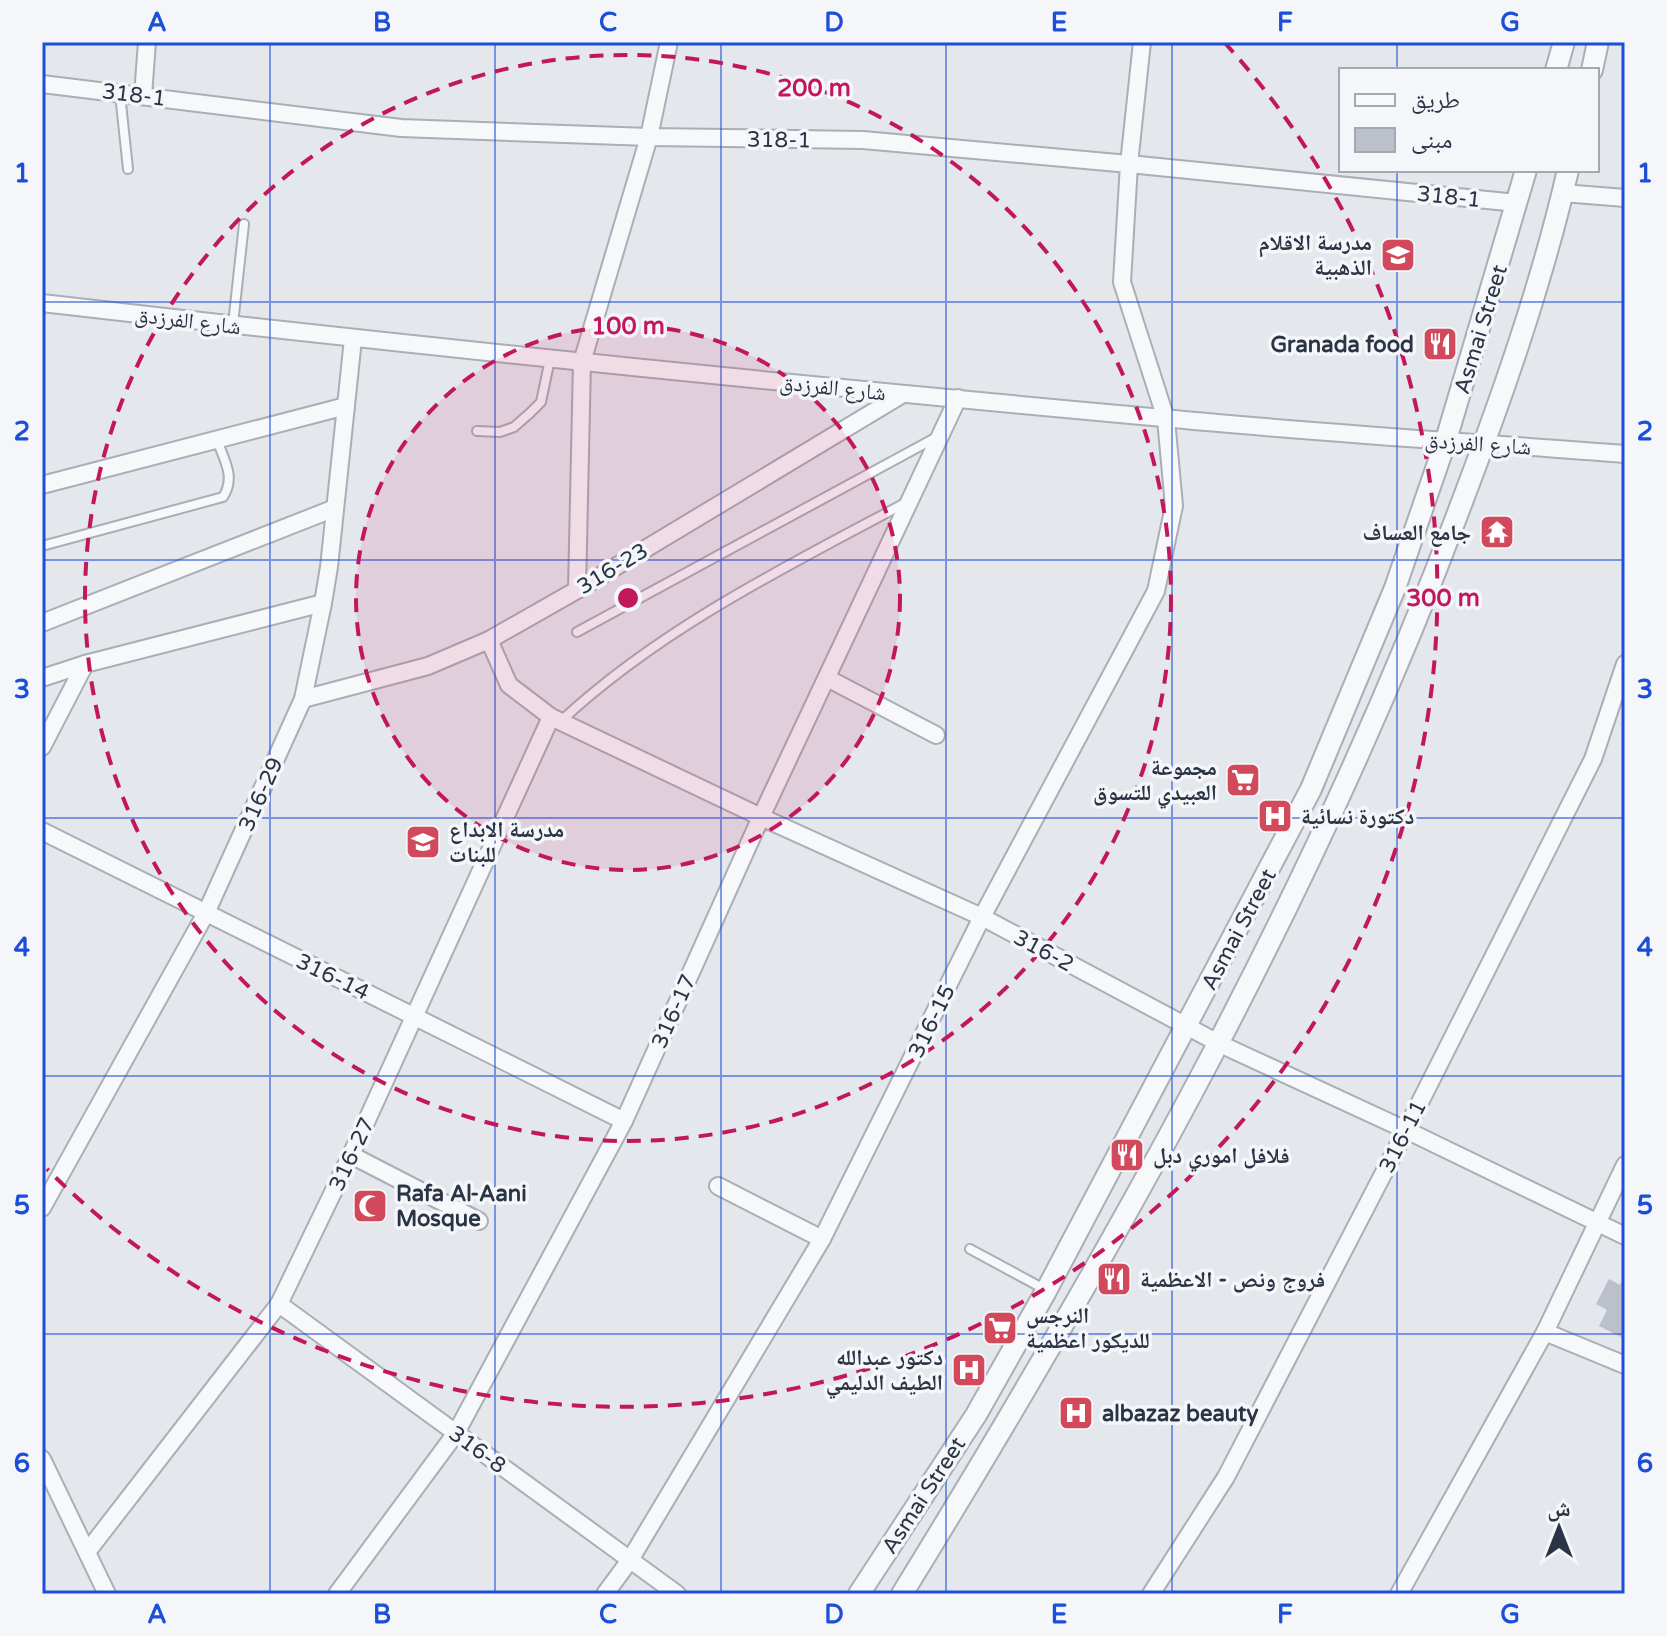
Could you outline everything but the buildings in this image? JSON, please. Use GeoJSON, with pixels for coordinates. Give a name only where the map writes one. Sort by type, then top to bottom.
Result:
{"type":"FeatureCollection","features":[{"type":"Feature","properties":{"kind":"street"},"geometry":{"type":"LineString","coordinates":[[143,95],[147,42]]}},
{"type":"Feature","properties":{"kind":"street"},"geometry":{"type":"LineString","coordinates":[[577,590],[582,362],[649,137],[669,42]]}},
{"type":"Feature","properties":{"kind":"street","name":"316-15"},"geometry":{"type":"LineString","coordinates":[[605,1594],[630,1560],[822,1239],[982,917],[1156,591],[1174,506],[1166,419],[1122,282],[1129,164],[1142,42]]}},
{"type":"Feature","properties":{"kind":"street"},"geometry":{"type":"LineString","coordinates":[[1557,68],[1564,42]]}},
{"type":"Feature","properties":{"kind":"street"},"geometry":{"type":"LineString","coordinates":[[1592,68],[1598,42]]}},
{"type":"Feature","properties":{"kind":"street","name":"318-1"},"geometry":{"type":"LineString","coordinates":[[42,84],[401,128],[649,137],[863,140],[1517,203]]}},
{"type":"Feature","properties":{"kind":"street","name":"Asmai Street"},"geometry":{"type":"LineString","coordinates":[[859,1594],[976,1415],[1046,1291],[1311,789],[1395,588],[1446,440],[1525,172]]}},
{"type":"Feature","properties":{"kind":"street","name":"Asmai Street"},"geometry":{"type":"LineString","coordinates":[[902,1594],[1004,1428],[1220,1044],[1341,795],[1425,603],[1484,443],[1533,297],[1568,172]]}},
{"type":"Feature","properties":{"kind":"street"},"geometry":{"type":"LineString","coordinates":[[1563,193],[1625,198]]}},
{"type":"Feature","properties":{"kind":"street","name":"شارع الفرزدق"},"geometry":{"type":"LineString","coordinates":[[42,303],[353,339],[903,394],[1166,419],[1625,454]]}},
{"type":"Feature","properties":{"kind":"street","name":"316-29"},"geometry":{"type":"LineString","coordinates":[[42,1208],[206,913],[303,699],[323,603],[353,339]]}},
{"type":"Feature","properties":{"kind":"street","name":"316-23"},"geometry":{"type":"LineString","coordinates":[[303,699],[428,666],[489,640],[903,394]]}},
{"type":"Feature","properties":{"kind":"street","name":"316-17"},"geometry":{"type":"LineString","coordinates":[[337,1594],[456,1433],[624,1121],[761,817],[958,398]]}},
{"type":"Feature","properties":{"kind":"street"},"geometry":{"type":"LineString","coordinates":[[42,485],[346,406]]}},
{"type":"Feature","properties":{"kind":"street"},"geometry":{"type":"LineString","coordinates":[[42,623],[335,508]]}},
{"type":"Feature","properties":{"kind":"street"},"geometry":{"type":"LineString","coordinates":[[42,678],[85,664],[323,603]]}},
{"type":"Feature","properties":{"kind":"street","name":"316-2"},"geometry":{"type":"LineString","coordinates":[[489,640],[509,685],[556,719],[761,817],[982,917],[1220,1044],[1625,1236]]}},
{"type":"Feature","properties":{"kind":"street"},"geometry":{"type":"LineString","coordinates":[[42,747],[85,664]]}},
{"type":"Feature","properties":{"kind":"street","name":"316-11"},"geometry":{"type":"LineString","coordinates":[[1151,1594],[1226,1477],[1406,1130],[1593,759],[1625,664]]}},
{"type":"Feature","properties":{"kind":"street"},"geometry":{"type":"LineString","coordinates":[[827,678],[936,735]]}},
{"type":"Feature","properties":{"kind":"street","name":"316-27"},"geometry":{"type":"LineString","coordinates":[[87,1552],[279,1304],[556,719]]}},
{"type":"Feature","properties":{"kind":"street","name":"316-14"},"geometry":{"type":"LineString","coordinates":[[42,831],[624,1121]]}},
{"type":"Feature","properties":{"kind":"street"},"geometry":{"type":"LineString","coordinates":[[351,1155],[479,1221]]}},
{"type":"Feature","properties":{"kind":"street"},"geometry":{"type":"LineString","coordinates":[[1399,1594],[1545,1332],[1625,1165]]}},
{"type":"Feature","properties":{"kind":"street"},"geometry":{"type":"LineString","coordinates":[[718,1186],[822,1239]]}},
{"type":"Feature","properties":{"kind":"street","name":"316-8"},"geometry":{"type":"LineString","coordinates":[[279,1304],[677,1594]]}},
{"type":"Feature","properties":{"kind":"street"},"geometry":{"type":"LineString","coordinates":[[1545,1332],[1625,1365]]}},
{"type":"Feature","properties":{"kind":"street"},"geometry":{"type":"LineString","coordinates":[[42,1459],[107,1594]]}},
{"type":"Feature","properties":{"kind":"lane"},"geometry":{"type":"LineString","coordinates":[[120,92],[128,169]]}},
{"type":"Feature","properties":{"kind":"lane"},"geometry":{"type":"LineString","coordinates":[[233,325],[244,224]]}},
{"type":"Feature","properties":{"kind":"lane"},"geometry":{"type":"LineString","coordinates":[[477,431],[500,432],[514,427],[530,413],[541,402],[550,359]]}},
{"type":"Feature","properties":{"kind":"lane"},"geometry":{"type":"LineString","coordinates":[[577,632],[940,436]]}},
{"type":"Feature","properties":{"kind":"lane"},"geometry":{"type":"LineString","coordinates":[[42,546],[223,497],[230,478],[217,440]]}},
{"type":"Feature","properties":{"kind":"lane"},"geometry":{"type":"LineString","coordinates":[[556,719],[685,626],[769,575],[910,500]]}},
{"type":"Feature","properties":{"kind":"lane"},"geometry":{"type":"LineString","coordinates":[[970,1249],[1046,1291]]}},
{"type":"Feature","properties":{"kind":"place","name":"مدرسة الاقلام الذهبية"},"geometry":{"type":"Point","coordinates":[1398,255]}},
{"type":"Feature","properties":{"kind":"place","name":"Granada food"},"geometry":{"type":"Point","coordinates":[1440,344]}},
{"type":"Feature","properties":{"kind":"place","name":"جامع العساف"},"geometry":{"type":"Point","coordinates":[1497,532]}},
{"type":"Feature","properties":{"kind":"place","name":"مجموعة العبيدي للتسوق"},"geometry":{"type":"Point","coordinates":[1243,780]}},
{"type":"Feature","properties":{"kind":"place","name":"دكتورة نسائية"},"geometry":{"type":"Point","coordinates":[1275,816]}},
{"type":"Feature","properties":{"kind":"place","name":"مدرسة الابداع للبنات"},"geometry":{"type":"Point","coordinates":[423,842]}},
{"type":"Feature","properties":{"kind":"place","name":"فلافل اموري دبل"},"geometry":{"type":"Point","coordinates":[1127,1155]}},
{"type":"Feature","properties":{"kind":"place","name":"Rafa Al-Aani Mosque"},"geometry":{"type":"Point","coordinates":[370,1206]}},
{"type":"Feature","properties":{"kind":"place","name":"فروج ونص - الاعظمية"},"geometry":{"type":"Point","coordinates":[1114,1279]}},
{"type":"Feature","properties":{"kind":"place","name":"النرجس للديكور اعظمية"},"geometry":{"type":"Point","coordinates":[1000,1328]}},
{"type":"Feature","properties":{"kind":"place","name":"دكتور عبدالله الطيف الدليمي"},"geometry":{"type":"Point","coordinates":[969,1370]}},
{"type":"Feature","properties":{"kind":"place","name":"albazaz beauty"},"geometry":{"type":"Point","coordinates":[1076,1413]}}]}
